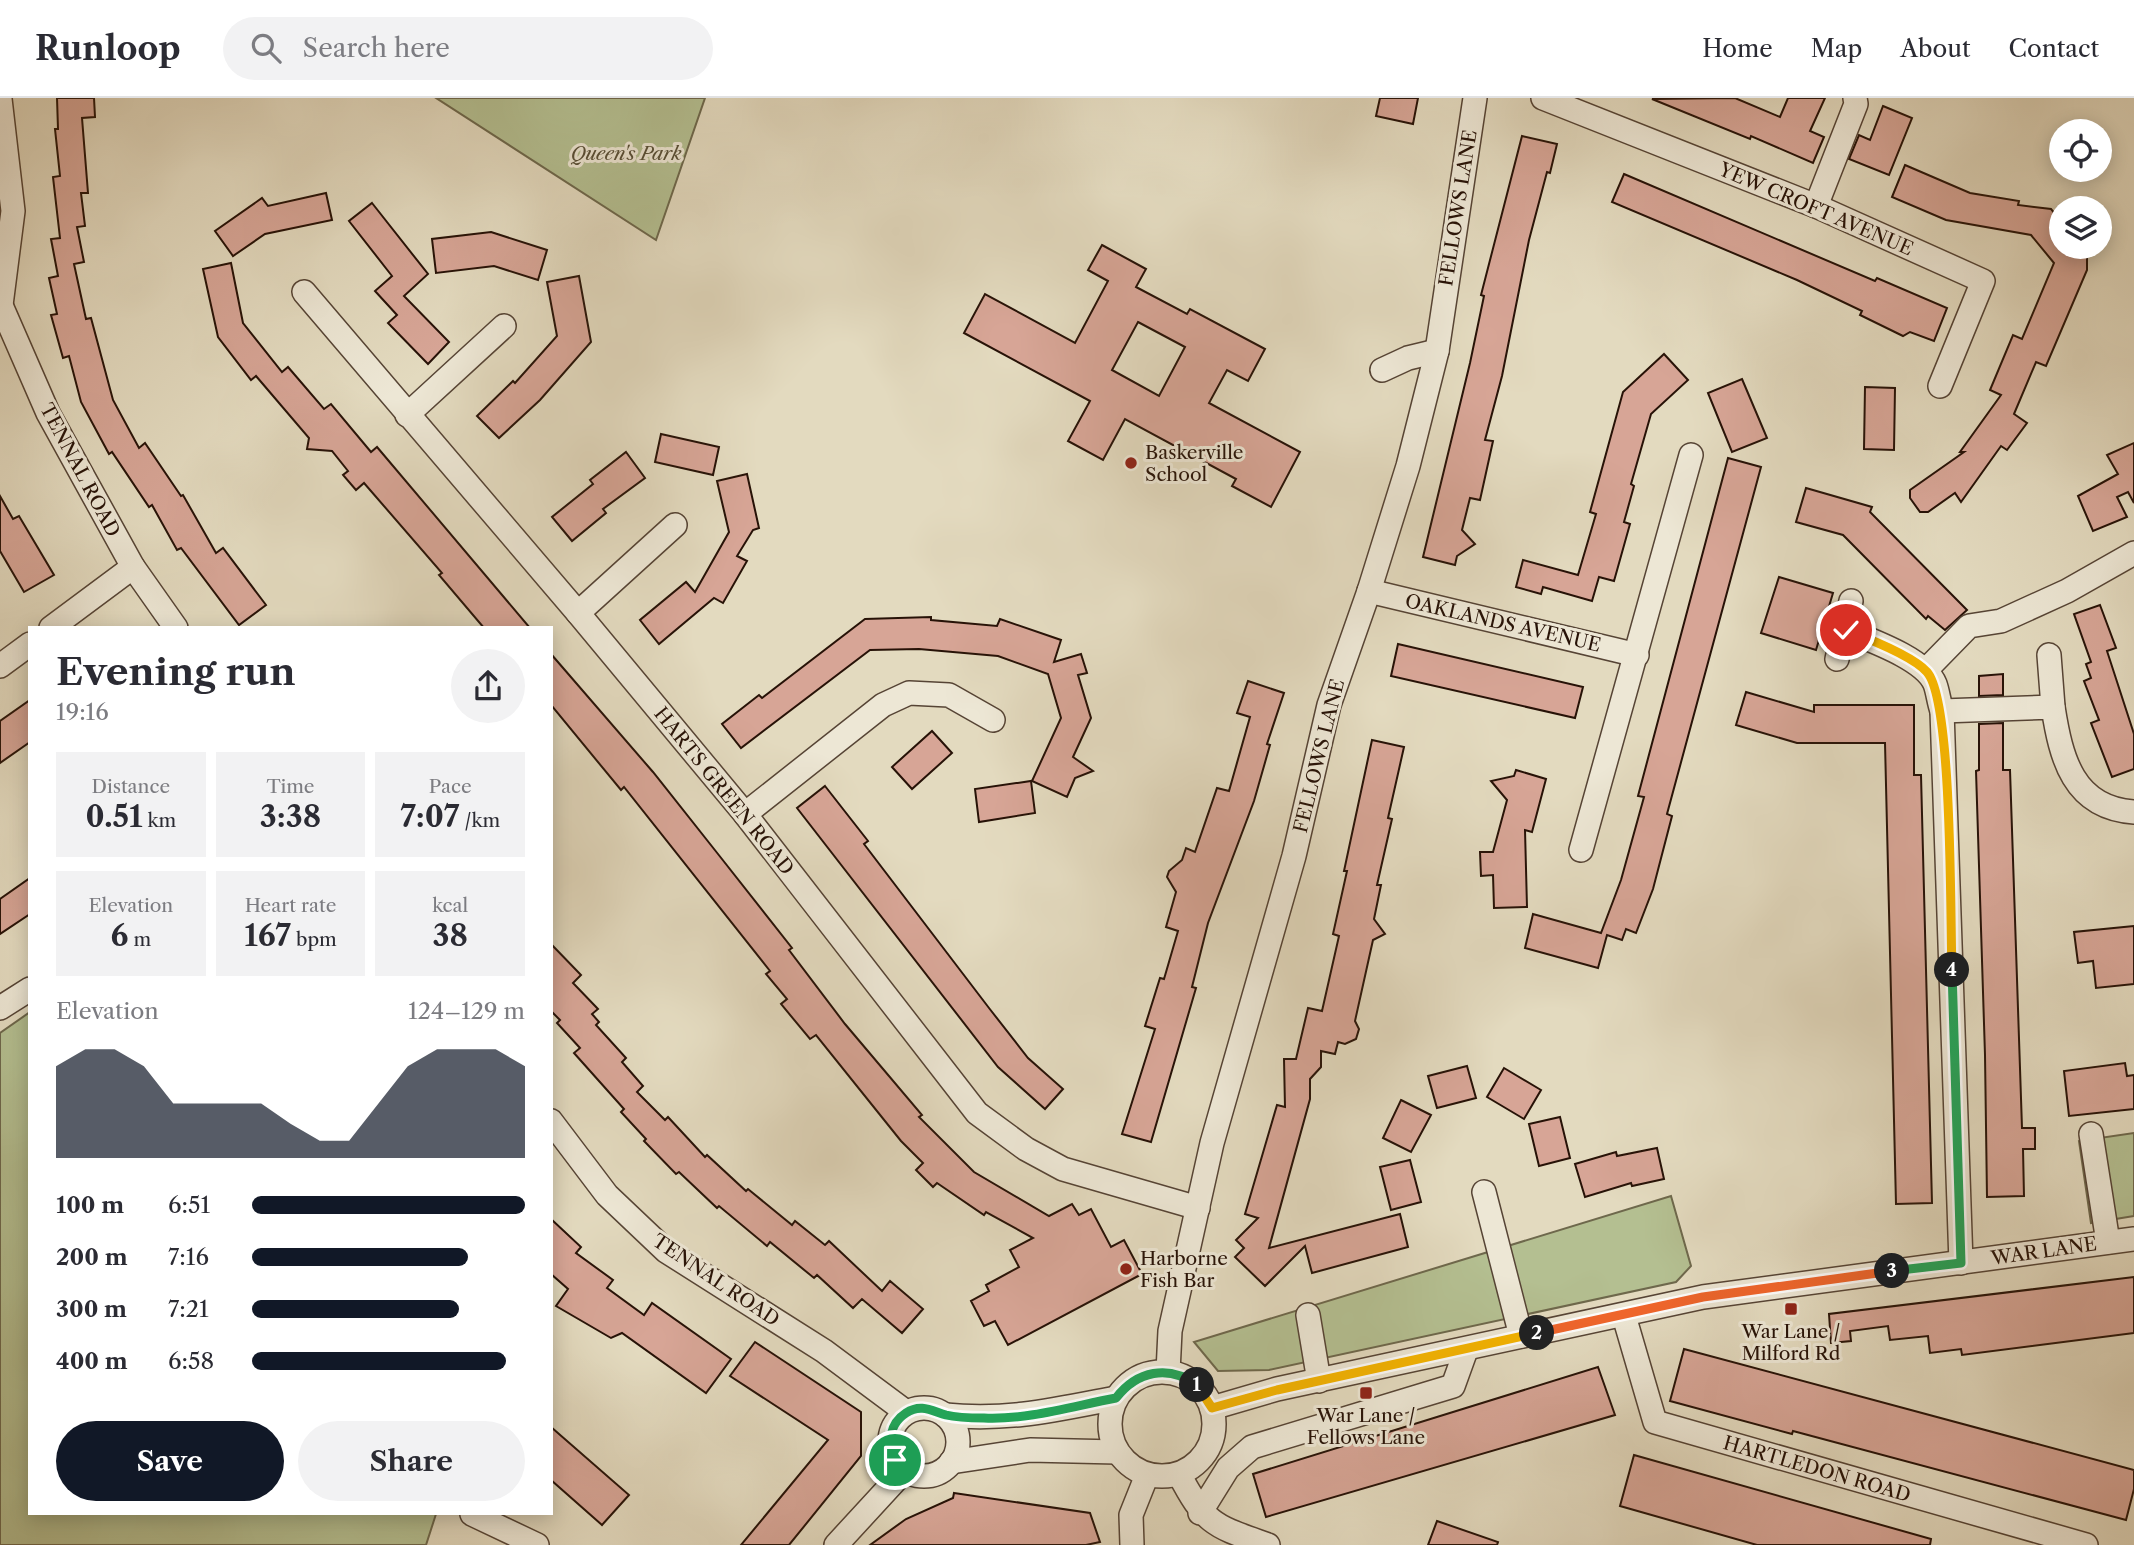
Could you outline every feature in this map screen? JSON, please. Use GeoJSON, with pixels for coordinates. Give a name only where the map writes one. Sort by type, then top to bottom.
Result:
{"type":"FeatureCollection","features":[{"type":"Feature","properties":{"kind":"street","name":"FELLOWS LANE"},"geometry":{"type":"LineString","coordinates":[[1168,1372],[1170,1331],[1212,1143],[1294,856],[1329,705],[1369,591],[1408,466],[1437,351],[1475,98]]}},
{"type":"Feature","properties":{"kind":"street","name":"YEW CROFT AVENUE"},"geometry":{"type":"LineString","coordinates":[[1543,98],[1816,206],[1983,281],[1940,386]]}},
{"type":"Feature","properties":{"kind":"street"},"geometry":{"type":"LineString","coordinates":[[1816,206],[1856,104],[1855,98]]}},
{"type":"Feature","properties":{"kind":"street"},"geometry":{"type":"LineString","coordinates":[[0,99],[13,211],[1,304]]}},
{"type":"Feature","properties":{"kind":"street","name":"HARTS GREEN ROAD"},"geometry":{"type":"LineString","coordinates":[[304,292],[578,613],[745,814],[977,1113],[1026,1149],[1063,1169],[1198,1208]]}},
{"type":"Feature","properties":{"kind":"street","name":"TENNAL ROAD"},"geometry":{"type":"LineString","coordinates":[[1,304],[48,413],[133,567],[175,626]]}},
{"type":"Feature","properties":{"kind":"street"},"geometry":{"type":"LineString","coordinates":[[407,415],[504,326]]}},
{"type":"Feature","properties":{"kind":"street"},"geometry":{"type":"LineString","coordinates":[[1382,370],[1408,358],[1437,351]]}},
{"type":"Feature","properties":{"kind":"street"},"geometry":{"type":"LineString","coordinates":[[1581,850],[1637,655],[1690,455]]}},
{"type":"Feature","properties":{"kind":"street"},"geometry":{"type":"LineString","coordinates":[[578,613],[675,525]]}},
{"type":"Feature","properties":{"kind":"street"},"geometry":{"type":"LineString","coordinates":[[1926,670],[1969,626],[2001,621],[2067,591],[2134,553]]}},
{"type":"Feature","properties":{"kind":"street"},"geometry":{"type":"LineString","coordinates":[[54,626],[133,567]]}},
{"type":"Feature","properties":{"kind":"street","name":"OAKLANDS AVENUE"},"geometry":{"type":"LineString","coordinates":[[1369,591],[1637,655]]}},
{"type":"Feature","properties":{"kind":"street"},"geometry":{"type":"LineString","coordinates":[[1837,659],[1852,601]]}},
{"type":"Feature","properties":{"kind":"street"},"geometry":{"type":"LineString","coordinates":[[1846,630],[1879,643],[1926,670],[1935,683],[1941,711],[1947,796],[1961,1263]]}},
{"type":"Feature","properties":{"kind":"street"},"geometry":{"type":"LineString","coordinates":[[0,666],[28,645]]}},
{"type":"Feature","properties":{"kind":"street"},"geometry":{"type":"LineString","coordinates":[[2049,655],[2058,740],[2072,777],[2097,803],[2134,812]]}},
{"type":"Feature","properties":{"kind":"street"},"geometry":{"type":"LineString","coordinates":[[745,814],[883,705],[909,693],[948,695],[993,720]]}},
{"type":"Feature","properties":{"kind":"street"},"geometry":{"type":"LineString","coordinates":[[1941,711],[2053,707]]}},
{"type":"Feature","properties":{"kind":"street"},"geometry":{"type":"LineString","coordinates":[[0,1008],[28,990]]}},
{"type":"Feature","properties":{"kind":"street","name":"TENNAL ROAD"},"geometry":{"type":"LineString","coordinates":[[553,1124],[607,1195],[666,1251],[824,1351],[906,1412]]}},
{"type":"Feature","properties":{"kind":"street"},"geometry":{"type":"LineString","coordinates":[[2091,1134],[2108,1242]]}},
{"type":"Feature","properties":{"kind":"street"},"geometry":{"type":"LineString","coordinates":[[1484,1192],[1521,1336]]}},
{"type":"Feature","properties":{"kind":"street","name":"WAR LANE"},"geometry":{"type":"LineString","coordinates":[[1212,1408],[1319,1381],[1703,1297],[2134,1239]]}},
{"type":"Feature","properties":{"kind":"street"},"geometry":{"type":"LineString","coordinates":[[1308,1315],[1319,1381]]}},
{"type":"Feature","properties":{"kind":"street","name":"HARTLEDON ROAD"},"geometry":{"type":"LineString","coordinates":[[1624,1316],[1655,1422],[2086,1545]]}},
{"type":"Feature","properties":{"kind":"street"},"geometry":{"type":"LineString","coordinates":[[1200,1513],[1228,1468],[1252,1447],[1453,1386],[1466,1350]]}},
{"type":"Feature","properties":{"kind":"street"},"geometry":{"type":"LineString","coordinates":[[1168,1372],[1183,1376],[1196,1384],[1206,1395],[1215,1424],[1212,1441],[1205,1455],[1194,1467],[1163,1477],[1147,1475],[1125,1462],[1117,1452],[1109,1425],[1116,1398],[1125,1386],[1138,1377],[1153,1373],[1168,1372]]}},
{"type":"Feature","properties":{"kind":"street"},"geometry":{"type":"LineString","coordinates":[[945,1415],[953,1425],[957,1437],[957,1450],[951,1462],[943,1469],[924,1476],[905,1470],[895,1460],[890,1447],[891,1433],[896,1422],[906,1412],[926,1408],[945,1415],[1019,1417],[1116,1398]]}},
{"type":"Feature","properties":{"kind":"street"},"geometry":{"type":"LineString","coordinates":[[951,1462],[1030,1450],[1117,1452]]}},
{"type":"Feature","properties":{"kind":"street"},"geometry":{"type":"LineString","coordinates":[[836,1545],[905,1470]]}},
{"type":"Feature","properties":{"kind":"street"},"geometry":{"type":"LineString","coordinates":[[1179,1474],[1200,1513],[1219,1527],[1268,1545]]}},
{"type":"Feature","properties":{"kind":"street"},"geometry":{"type":"LineString","coordinates":[[1132,1545],[1131,1516],[1147,1475]]}},
{"type":"Feature","properties":{"kind":"street"},"geometry":{"type":"LineString","coordinates":[[474,1515],[537,1545]]}},
{"type":"Feature","properties":{"kind":"green space","name":"Queen's Park"},"geometry":{"type":"Polygon","coordinates":[[[436,98],[705,98],[656,240],[436,98]]]}},
{"type":"Feature","properties":{"kind":"green space"},"geometry":{"type":"Polygon","coordinates":[[[28,1013],[28,1515],[436,1515],[426,1545],[0,1545],[0,1033],[28,1013]]]}},
{"type":"Feature","properties":{"kind":"green space"},"geometry":{"type":"Polygon","coordinates":[[[2134,1133],[2134,1216],[2091,1223],[2079,1141],[2134,1133]]]}},
{"type":"Feature","properties":{"kind":"green space"},"geometry":{"type":"Polygon","coordinates":[[[1671,1196],[1691,1266],[1676,1282],[1269,1370],[1218,1371],[1194,1342],[1671,1196]]]}},
{"type":"Feature","properties":{"kind":"building"},"geometry":{"type":"Polygon","coordinates":[[[57,98],[94,98],[95,117],[82,118],[88,193],[81,193],[85,226],[77,227],[84,262],[74,264],[86,319],[91,318],[113,400],[139,448],[145,443],[181,496],[183,495],[216,553],[223,548],[266,605],[239,625],[181,548],[177,550],[152,505],[149,507],[112,452],[109,454],[81,402],[69,356],[63,358],[51,315],[57,314],[49,278],[58,276],[51,239],[60,238],[53,177],[60,176],[55,129],[58,129],[57,98]]]}},
{"type":"Feature","properties":{"kind":"building"},"geometry":{"type":"Polygon","coordinates":[[[1380,98],[1418,98],[1413,124],[1376,116],[1380,98]]]}},
{"type":"Feature","properties":{"kind":"building"},"geometry":{"type":"Polygon","coordinates":[[[1735,98],[1780,117],[1788,98],[1825,98],[1810,131],[1824,137],[1813,163],[1751,136],[1750,139],[1652,99],[1735,98]]]}},
{"type":"Feature","properties":{"kind":"building"},"geometry":{"type":"Polygon","coordinates":[[[1883,106],[1912,118],[1889,175],[1849,159],[1859,135],[1870,140],[1883,106]]]}},
{"type":"Feature","properties":{"kind":"building"},"geometry":{"type":"Polygon","coordinates":[[[1522,136],[1557,144],[1529,240],[1502,376],[1485,440],[1493,441],[1480,500],[1470,498],[1462,530],[1475,544],[1457,556],[1455,565],[1423,557],[1470,363],[1484,296],[1481,295],[1522,136]]]}},
{"type":"Feature","properties":{"kind":"building"},"geometry":{"type":"Polygon","coordinates":[[[1905,165],[1970,193],[2019,201],[2018,205],[2049,209],[2049,257],[2031,235],[1946,220],[1892,197],[1905,165]]]}},
{"type":"Feature","properties":{"kind":"building"},"geometry":{"type":"Polygon","coordinates":[[[1624,174],[1875,281],[1877,278],[1947,308],[1934,341],[1910,332],[1903,336],[1860,315],[1862,311],[1797,280],[1612,202],[1624,174]]]}},
{"type":"Feature","properties":{"kind":"building"},"geometry":{"type":"Polygon","coordinates":[[[326,193],[332,220],[265,234],[233,256],[215,231],[262,198],[268,206],[326,193]]]}},
{"type":"Feature","properties":{"kind":"building"},"geometry":{"type":"Polygon","coordinates":[[[372,203],[428,274],[404,296],[449,342],[428,364],[388,323],[397,315],[375,291],[392,276],[349,221],[372,203]]]}},
{"type":"Feature","properties":{"kind":"building"},"geometry":{"type":"Polygon","coordinates":[[[491,232],[547,250],[538,280],[494,266],[436,273],[432,239],[491,232]]]}},
{"type":"Feature","properties":{"kind":"building"},"geometry":{"type":"Polygon","coordinates":[[[1102,245],[1146,269],[1136,287],[1187,314],[1190,309],[1265,349],[1248,381],[1227,370],[1209,403],[1300,452],[1271,507],[1232,486],[1236,479],[1125,419],[1103,460],[1068,441],[1090,401],[964,333],[985,294],[1075,343],[1108,281],[1088,270],[1102,245]],[[1138,322],[1112,370],[1159,396],[1185,347],[1138,322]]]}},
{"type":"Feature","properties":{"kind":"building"},"geometry":{"type":"Polygon","coordinates":[[[2051,259],[2087,259],[2087,270],[2046,366],[2036,362],[2014,414],[2027,423],[2007,450],[2001,446],[1961,502],[1955,493],[1928,512],[1920,512],[1910,498],[1910,490],[1964,452],[1960,452],[2001,395],[1990,390],[2013,335],[2022,339],[2054,263],[2051,259]]]}},
{"type":"Feature","properties":{"kind":"building"},"geometry":{"type":"Polygon","coordinates":[[[231,263],[243,323],[282,372],[288,367],[324,409],[331,404],[371,452],[377,447],[528,626],[482,626],[439,575],[442,573],[364,483],[356,490],[343,475],[348,471],[332,451],[307,449],[309,438],[256,376],[251,380],[218,337],[203,269],[231,263]]]}},
{"type":"Feature","properties":{"kind":"building"},"geometry":{"type":"Polygon","coordinates":[[[579,276],[591,342],[540,400],[499,438],[477,416],[513,381],[515,383],[557,336],[547,282],[579,276]]]}},
{"type":"Feature","properties":{"kind":"building"},"geometry":{"type":"Polygon","coordinates":[[[1664,354],[1688,380],[1651,414],[1631,484],[1634,486],[1624,522],[1630,524],[1614,581],[1599,577],[1592,601],[1543,587],[1541,594],[1516,587],[1523,560],[1578,575],[1596,514],[1590,512],[1623,392],[1664,354]]]}},
{"type":"Feature","properties":{"kind":"building"},"geometry":{"type":"Polygon","coordinates":[[[1742,379],[1767,438],[1732,452],[1708,393],[1742,379]]]}},
{"type":"Feature","properties":{"kind":"building"},"geometry":{"type":"Polygon","coordinates":[[[1865,387],[1895,388],[1894,450],[1864,449],[1865,387]]]}},
{"type":"Feature","properties":{"kind":"building"},"geometry":{"type":"Polygon","coordinates":[[[661,434],[719,447],[713,475],[655,462],[661,434]]]}},
{"type":"Feature","properties":{"kind":"building"},"geometry":{"type":"Polygon","coordinates":[[[2134,443],[2134,503],[2128,492],[2117,497],[2127,517],[2093,531],[2078,496],[2118,474],[2107,455],[2134,443]]]}},
{"type":"Feature","properties":{"kind":"building"},"geometry":{"type":"Polygon","coordinates":[[[626,452],[645,478],[603,509],[606,513],[572,541],[552,517],[593,484],[590,480],[626,452]]]}},
{"type":"Feature","properties":{"kind":"building"},"geometry":{"type":"Polygon","coordinates":[[[1728,458],[1761,467],[1667,814],[1672,816],[1653,889],[1636,933],[1626,929],[1622,940],[1607,935],[1598,968],[1525,948],[1533,914],[1601,933],[1621,880],[1644,797],[1638,796],[1728,458]]]}},
{"type":"Feature","properties":{"kind":"building"},"geometry":{"type":"Polygon","coordinates":[[[747,474],[759,528],[753,530],[737,556],[747,561],[723,603],[714,598],[659,644],[640,620],[686,582],[695,592],[729,532],[717,481],[747,474]]]}},
{"type":"Feature","properties":{"kind":"building"},"geometry":{"type":"Polygon","coordinates":[[[1806,488],[1872,507],[1870,512],[1967,610],[1945,630],[1928,616],[1926,619],[1843,535],[1796,522],[1806,488]]]}},
{"type":"Feature","properties":{"kind":"building"},"geometry":{"type":"Polygon","coordinates":[[[0,496],[13,519],[19,516],[54,575],[24,592],[0,551],[0,496]]]}},
{"type":"Feature","properties":{"kind":"building"},"geometry":{"type":"Polygon","coordinates":[[[1779,577],[1833,593],[1816,650],[1761,633],[1779,577]]]}},
{"type":"Feature","properties":{"kind":"building"},"geometry":{"type":"Polygon","coordinates":[[[2100,605],[2116,648],[2107,651],[2134,734],[2134,769],[2112,777],[2091,723],[2099,720],[2084,681],[2091,678],[2086,664],[2091,662],[2074,614],[2100,605]]]}},
{"type":"Feature","properties":{"kind":"building"},"geometry":{"type":"Polygon","coordinates":[[[931,617],[931,620],[997,626],[1000,619],[1061,640],[1054,662],[1081,654],[1087,673],[1078,675],[1091,718],[1073,757],[1093,771],[1075,778],[1067,797],[1032,781],[1061,718],[1048,674],[998,656],[919,649],[870,650],[741,748],[722,724],[759,695],[762,698],[865,619],[931,617]]]}},
{"type":"Feature","properties":{"kind":"building"},"geometry":{"type":"Polygon","coordinates":[[[1398,644],[1583,687],[1575,718],[1391,676],[1398,644]]]}},
{"type":"Feature","properties":{"kind":"building"},"geometry":{"type":"Polygon","coordinates":[[[553,656],[653,772],[792,948],[789,950],[845,1024],[922,1115],[919,1117],[974,1172],[1049,1216],[1072,1204],[1079,1215],[1091,1209],[1111,1247],[1124,1240],[1142,1274],[1008,1345],[995,1321],[984,1326],[971,1301],[989,1291],[986,1285],[1019,1267],[1010,1250],[1033,1238],[986,1212],[984,1215],[937,1183],[933,1187],[916,1170],[923,1163],[901,1141],[816,1035],[810,1039],[781,1004],[787,999],[766,974],[770,971],[624,787],[621,790],[553,707],[553,656]]]}},
{"type":"Feature","properties":{"kind":"building"},"geometry":{"type":"Polygon","coordinates":[[[2003,674],[2003,695],[1979,696],[1979,676],[2003,674]]]}},
{"type":"Feature","properties":{"kind":"building"},"geometry":{"type":"Polygon","coordinates":[[[1248,681],[1284,693],[1267,744],[1270,745],[1254,801],[1208,923],[1192,987],[1196,988],[1151,1142],[1122,1134],[1155,1029],[1145,1026],[1160,978],[1164,979],[1178,931],[1166,927],[1176,892],[1167,877],[1169,871],[1182,860],[1186,848],[1195,852],[1217,788],[1229,791],[1250,717],[1237,713],[1248,681]]]}},
{"type":"Feature","properties":{"kind":"building"},"geometry":{"type":"Polygon","coordinates":[[[1746,692],[1814,712],[1814,705],[1914,705],[1914,775],[1921,775],[1932,1203],[1896,1204],[1885,743],[1797,743],[1736,725],[1746,692]]]}},
{"type":"Feature","properties":{"kind":"building"},"geometry":{"type":"Polygon","coordinates":[[[28,701],[28,743],[0,763],[0,721],[28,701]]]}},
{"type":"Feature","properties":{"kind":"building"},"geometry":{"type":"Polygon","coordinates":[[[2003,723],[2003,770],[2010,770],[2022,1128],[2035,1128],[2035,1149],[2023,1149],[2024,1196],[1987,1197],[1976,771],[1979,770],[1979,724],[2003,723]]]}},
{"type":"Feature","properties":{"kind":"building"},"geometry":{"type":"Polygon","coordinates":[[[932,731],[952,753],[912,789],[892,767],[932,731]]]}},
{"type":"Feature","properties":{"kind":"building"},"geometry":{"type":"Polygon","coordinates":[[[1372,740],[1404,747],[1377,885],[1381,885],[1374,919],[1385,934],[1373,940],[1355,1021],[1359,1029],[1356,1039],[1345,1044],[1338,1042],[1335,1054],[1321,1051],[1321,1067],[1310,1079],[1310,1099],[1269,1248],[1400,1214],[1408,1247],[1312,1273],[1305,1246],[1265,1286],[1235,1257],[1244,1248],[1236,1240],[1258,1218],[1245,1214],[1277,1105],[1285,1107],[1284,1059],[1296,1059],[1308,1008],[1322,1011],[1339,936],[1333,934],[1347,871],[1344,871],[1372,740]]]}},
{"type":"Feature","properties":{"kind":"building"},"geometry":{"type":"Polygon","coordinates":[[[1516,770],[1546,779],[1532,832],[1525,830],[1527,907],[1494,908],[1493,875],[1481,876],[1480,852],[1493,852],[1507,800],[1491,781],[1514,776],[1516,770]]]}},
{"type":"Feature","properties":{"kind":"building"},"geometry":{"type":"Polygon","coordinates":[[[1031,781],[1035,813],[979,822],[975,789],[1031,781]]]}},
{"type":"Feature","properties":{"kind":"building"},"geometry":{"type":"Polygon","coordinates":[[[825,786],[868,841],[864,844],[1028,1058],[1063,1089],[1045,1109],[998,1067],[797,808],[825,786]]]}},
{"type":"Feature","properties":{"kind":"building"},"geometry":{"type":"Polygon","coordinates":[[[28,879],[28,915],[0,934],[0,899],[28,879]]]}},
{"type":"Feature","properties":{"kind":"building"},"geometry":{"type":"Polygon","coordinates":[[[2134,926],[2134,984],[2096,988],[2093,961],[2078,963],[2074,932],[2134,926]]]}},
{"type":"Feature","properties":{"kind":"building"},"geometry":{"type":"Polygon","coordinates":[[[553,946],[581,975],[573,983],[598,1009],[592,1014],[599,1022],[596,1025],[626,1058],[622,1062],[643,1086],[637,1092],[665,1120],[668,1117],[705,1157],[707,1155],[746,1191],[748,1189],[792,1225],[795,1221],[825,1245],[829,1241],[882,1291],[890,1281],[923,1309],[902,1333],[862,1299],[853,1308],[817,1275],[814,1278],[770,1242],[767,1246],[719,1206],[717,1208],[679,1172],[676,1174],[644,1141],[646,1139],[621,1112],[624,1109],[574,1053],[580,1048],[557,1023],[560,1020],[553,1013],[553,946]]]}},
{"type":"Feature","properties":{"kind":"building"},"geometry":{"type":"Polygon","coordinates":[[[2125,1063],[2127,1076],[2134,1075],[2134,1109],[2069,1116],[2064,1071],[2125,1063]]]}},
{"type":"Feature","properties":{"kind":"building"},"geometry":{"type":"Polygon","coordinates":[[[1467,1066],[1476,1098],[1437,1108],[1428,1076],[1467,1066]]]}},
{"type":"Feature","properties":{"kind":"building"},"geometry":{"type":"Polygon","coordinates":[[[1504,1068],[1541,1090],[1524,1119],[1487,1097],[1504,1068]]]}},
{"type":"Feature","properties":{"kind":"building"},"geometry":{"type":"Polygon","coordinates":[[[1401,1100],[1431,1115],[1411,1152],[1383,1138],[1401,1100]]]}},
{"type":"Feature","properties":{"kind":"building"},"geometry":{"type":"Polygon","coordinates":[[[1560,1117],[1570,1158],[1539,1166],[1529,1124],[1560,1117]]]}},
{"type":"Feature","properties":{"kind":"building"},"geometry":{"type":"Polygon","coordinates":[[[1657,1148],[1664,1179],[1632,1186],[1631,1183],[1585,1197],[1575,1164],[1616,1152],[1617,1156],[1657,1148]]]}},
{"type":"Feature","properties":{"kind":"building"},"geometry":{"type":"Polygon","coordinates":[[[1410,1160],[1421,1202],[1391,1210],[1380,1167],[1410,1160]]]}},
{"type":"Feature","properties":{"kind":"building"},"geometry":{"type":"Polygon","coordinates":[[[553,1221],[581,1247],[576,1253],[613,1280],[607,1288],[644,1315],[652,1303],[731,1359],[706,1393],[622,1333],[611,1338],[556,1306],[568,1289],[553,1276],[553,1221]]]}},
{"type":"Feature","properties":{"kind":"building"},"geometry":{"type":"Polygon","coordinates":[[[2134,1277],[2134,1333],[1962,1355],[1961,1349],[1930,1353],[1928,1336],[1890,1340],[1888,1326],[1850,1331],[1851,1341],[1831,1343],[1829,1314],[2134,1277]]]}},
{"type":"Feature","properties":{"kind":"building"},"geometry":{"type":"Polygon","coordinates":[[[755,1342],[861,1412],[861,1456],[789,1545],[741,1545],[828,1440],[730,1376],[755,1342]]]}},
{"type":"Feature","properties":{"kind":"building"},"geometry":{"type":"Polygon","coordinates":[[[1684,1349],[2134,1470],[2134,1489],[2126,1520],[1670,1401],[1684,1349]]]}},
{"type":"Feature","properties":{"kind":"building"},"geometry":{"type":"Polygon","coordinates":[[[1598,1367],[1615,1415],[1266,1517],[1253,1474],[1598,1367]]]}},
{"type":"Feature","properties":{"kind":"building"},"geometry":{"type":"Polygon","coordinates":[[[553,1429],[629,1495],[602,1525],[553,1482],[553,1429]]]}},
{"type":"Feature","properties":{"kind":"building"},"geometry":{"type":"Polygon","coordinates":[[[1634,1455],[1931,1539],[1930,1545],[1757,1545],[1620,1506],[1634,1455]]]}},
{"type":"Feature","properties":{"kind":"building"},"geometry":{"type":"Polygon","coordinates":[[[954,1493],[1090,1513],[1100,1542],[1086,1545],[870,1545],[906,1519],[953,1498],[954,1493]]]}},
{"type":"Feature","properties":{"kind":"building"},"geometry":{"type":"Polygon","coordinates":[[[1437,1521],[1498,1542],[1497,1545],[1428,1545],[1437,1521]]]}},
{"type":"Feature","properties":{"kind":"place","name":"Baskerville School"},"geometry":{"type":"Point","coordinates":[1131,463]}},
{"type":"Feature","properties":{"kind":"place","name":"Harborne Fish Bar"},"geometry":{"type":"Point","coordinates":[1126,1269]}},
{"type":"Feature","properties":{"kind":"place","name":"War Lane / Milford Rd"},"geometry":{"type":"Point","coordinates":[1791,1309]}},
{"type":"Feature","properties":{"kind":"place","name":"War Lane / Fellows Lane"},"geometry":{"type":"Point","coordinates":[1366,1393]}},
{"type":"Feature","properties":{"kind":"route"},"geometry":{"type":"LineString","coordinates":[[895,1460],[890,1447],[891,1433],[896,1422],[906,1412],[916,1409],[936,1410],[945,1415],[1019,1417],[1116,1398],[1125,1386],[1138,1377],[1168,1372],[1183,1376],[1196,1384],[1206,1395],[1212,1408],[1277,1390],[1703,1297],[1961,1263],[1946,782],[1941,711],[1935,683],[1926,670],[1879,643],[1846,630]]}}]}
